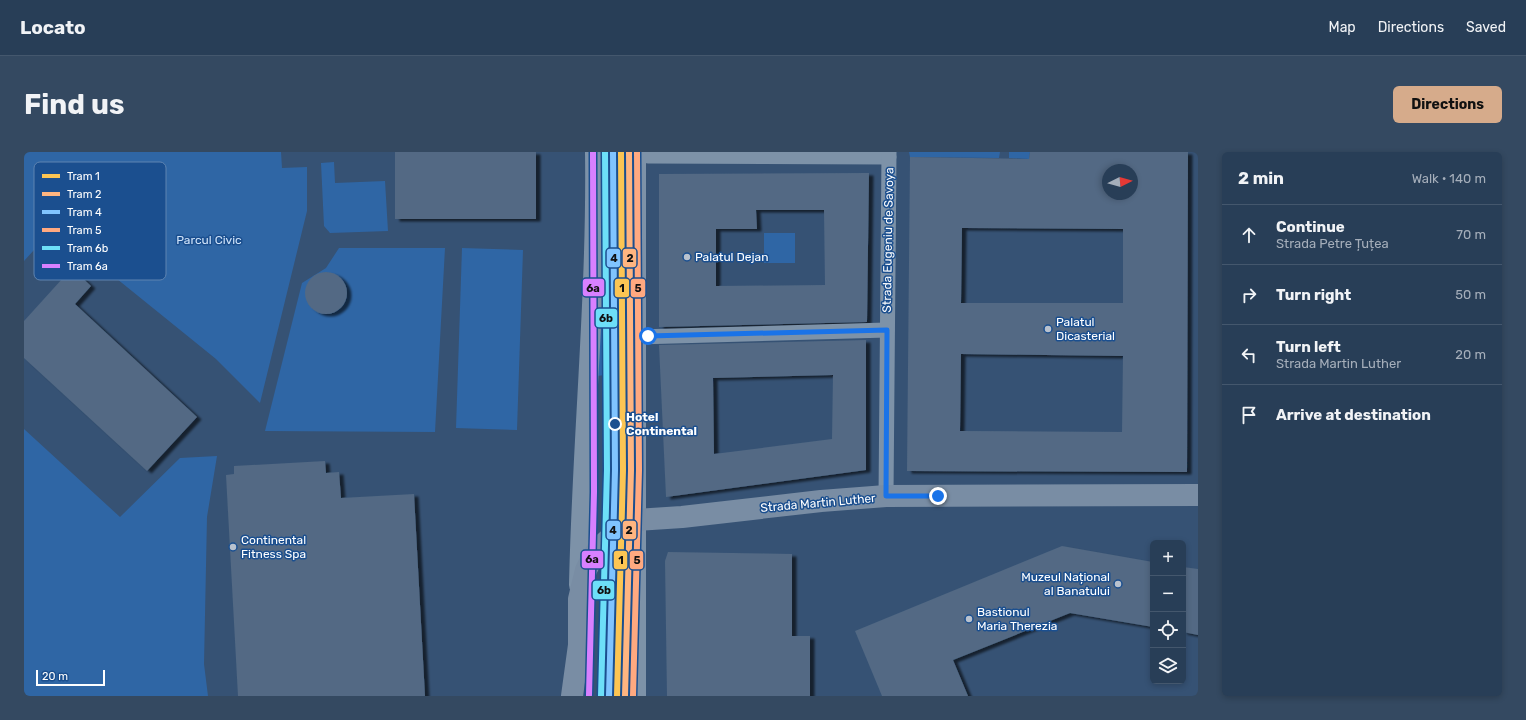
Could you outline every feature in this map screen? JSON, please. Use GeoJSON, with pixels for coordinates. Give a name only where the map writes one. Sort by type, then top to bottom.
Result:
{"type":"FeatureCollection","features":[{"type":"Feature","properties":{"kind":"main road","name":"Strada Martin Luther"},"geometry":{"type":"LineString","coordinates":[[636,520],[682,517],[805,503],[886,496],[1198,495]]}},
{"type":"Feature","properties":{"kind":"main road"},"geometry":{"type":"LineString","coordinates":[[572,696],[579,645],[579,599],[586,570],[596,552],[610,538],[636,520]]}},
{"type":"Feature","properties":{"kind":"street"},"geometry":{"type":"LineString","coordinates":[[579,599],[582,469],[594,255],[595,152]]}},
{"type":"Feature","properties":{"kind":"street"},"geometry":{"type":"LineString","coordinates":[[636,696],[637,337],[642,154],[889,154]]}},
{"type":"Feature","properties":{"kind":"street","name":"Strada Eugeniu de Savoya"},"geometry":{"type":"LineString","coordinates":[[886,496],[889,154]]}},
{"type":"Feature","properties":{"kind":"street"},"geometry":{"type":"LineString","coordinates":[[637,337],[887,330]]}},
{"type":"Feature","properties":{"kind":"green space","name":"Parcul Civic"},"geometry":{"type":"Polygon","coordinates":[[[24,152],[281,152],[282,168],[307,167],[307,211],[260,403],[216,359],[118,280],[166,280],[166,162],[34,162],[34,250],[24,261],[24,152]]]}},
{"type":"Feature","properties":{"kind":"green space"},"geometry":{"type":"Polygon","coordinates":[[[909,152],[1000,152],[999,158],[910,157],[909,152]]]}},
{"type":"Feature","properties":{"kind":"green space"},"geometry":{"type":"Polygon","coordinates":[[[1009,152],[1030,152],[1029,159],[1009,158],[1009,152]]]}},
{"type":"Feature","properties":{"kind":"green space"},"geometry":{"type":"Polygon","coordinates":[[[334,162],[335,183],[385,181],[388,231],[330,233],[324,226],[321,163],[334,162]]]}},
{"type":"Feature","properties":{"kind":"green space"},"geometry":{"type":"Polygon","coordinates":[[[764,233],[795,233],[795,263],[764,263],[764,233]]]}},
{"type":"Feature","properties":{"kind":"green space"},"geometry":{"type":"Polygon","coordinates":[[[339,248],[445,248],[435,432],[265,431],[302,283],[326,268],[339,248]]]}},
{"type":"Feature","properties":{"kind":"green space"},"geometry":{"type":"Polygon","coordinates":[[[462,248],[523,250],[517,430],[456,428],[462,248]]]}},
{"type":"Feature","properties":{"kind":"green space"},"geometry":{"type":"Polygon","coordinates":[[[604,305],[605,375],[597,376],[599,333],[604,305]]]}},
{"type":"Feature","properties":{"kind":"green space"},"geometry":{"type":"Polygon","coordinates":[[[24,429],[120,517],[180,458],[217,456],[207,517],[204,664],[208,696],[24,696],[24,429]]]}},
{"type":"Feature","properties":{"kind":"building"},"geometry":{"type":"Polygon","coordinates":[[[395,152],[536,152],[536,219],[395,219],[395,152]]]}},
{"type":"Feature","properties":{"kind":"building","name":"Palatul Dicasterial"},"geometry":{"type":"Polygon","coordinates":[[[1030,152],[1188,152],[1187,472],[907,471],[910,157],[1029,159],[1030,152]],[[962,228],[961,303],[1123,303],[1123,229],[962,228]],[[961,354],[960,431],[1122,432],[1123,356],[961,354]]]}},
{"type":"Feature","properties":{"kind":"building","name":"Palatul Dejan"},"geometry":{"type":"Polygon","coordinates":[[[869,173],[867,322],[659,327],[659,174],[869,173]],[[756,210],[757,229],[716,229],[716,286],[825,285],[824,210],[756,210]]]}},
{"type":"Feature","properties":{"kind":"building"},"geometry":{"type":"Polygon","coordinates":[[[322,272],[330,272],[338,275],[344,281],[347,293],[344,305],[338,311],[330,314],[322,314],[314,311],[308,305],[305,297],[305,289],[308,281],[314,275],[322,272]]]}},
{"type":"Feature","properties":{"kind":"building"},"geometry":{"type":"Polygon","coordinates":[[[61,280],[85,280],[91,286],[75,304],[197,417],[147,471],[24,358],[24,321],[61,280]]]}},
{"type":"Feature","properties":{"kind":"building"},"geometry":{"type":"Polygon","coordinates":[[[866,340],[866,470],[666,497],[659,345],[866,340]],[[833,375],[713,378],[714,454],[832,439],[833,375]]]}},
{"type":"Feature","properties":{"kind":"building"},"geometry":{"type":"Polygon","coordinates":[[[325,461],[326,473],[339,472],[341,498],[414,494],[425,696],[238,696],[226,475],[234,474],[234,466],[325,461]]]}},
{"type":"Feature","properties":{"kind":"building","name":"Bastionul Maria Therezia"},"geometry":{"type":"Polygon","coordinates":[[[1062,546],[1150,561],[1150,626],[1070,613],[953,660],[968,696],[882,696],[855,631],[1062,546]]]}},
{"type":"Feature","properties":{"kind":"building"},"geometry":{"type":"Polygon","coordinates":[[[668,552],[792,554],[792,636],[810,636],[810,696],[667,696],[665,561],[668,552]]]}},
{"type":"Feature","properties":{"kind":"building"},"geometry":{"type":"Polygon","coordinates":[[[1186,567],[1198,569],[1198,635],[1186,633],[1186,567]]]}},
{"type":"Feature","properties":{"kind":"tram line","name":"6a"},"geometry":{"type":"LineString","coordinates":[[589,695],[594,492],[593,152]]}},
{"type":"Feature","properties":{"kind":"tram line","name":"6b"},"geometry":{"type":"LineString","coordinates":[[601,696],[607,470],[605,152]]}},
{"type":"Feature","properties":{"kind":"tram line","name":"4"},"geometry":{"type":"LineString","coordinates":[[609,696],[615,470],[613,152]]}},
{"type":"Feature","properties":{"kind":"tram line","name":"1"},"geometry":{"type":"LineString","coordinates":[[617,696],[623,470],[621,152]]}},
{"type":"Feature","properties":{"kind":"tram line","name":"2"},"geometry":{"type":"LineString","coordinates":[[625,696],[631,470],[629,152]]}},
{"type":"Feature","properties":{"kind":"tram line","name":"5"},"geometry":{"type":"LineString","coordinates":[[633,696],[639,470],[637,152]]}},
{"type":"Feature","properties":{"kind":"place","name":"Palatul Dejan"},"geometry":{"type":"Point","coordinates":[687,257]}},
{"type":"Feature","properties":{"kind":"place","name":"Palatul Dicasterial"},"geometry":{"type":"Point","coordinates":[1048,329]}},
{"type":"Feature","properties":{"kind":"place","name":"Hotel Continental"},"geometry":{"type":"Point","coordinates":[615,424]}},
{"type":"Feature","properties":{"kind":"place","name":"Continental Fitness Spa"},"geometry":{"type":"Point","coordinates":[233,547]}},
{"type":"Feature","properties":{"kind":"place","name":"Muzeul Național al Banatului"},"geometry":{"type":"Point","coordinates":[1118,584]}},
{"type":"Feature","properties":{"kind":"place","name":"Bastionul Maria Therezia"},"geometry":{"type":"Point","coordinates":[969,619]}},
{"type":"Feature","properties":{"kind":"route"},"geometry":{"type":"LineString","coordinates":[[648,336],[887,330],[886,496],[938,496]]}}]}
